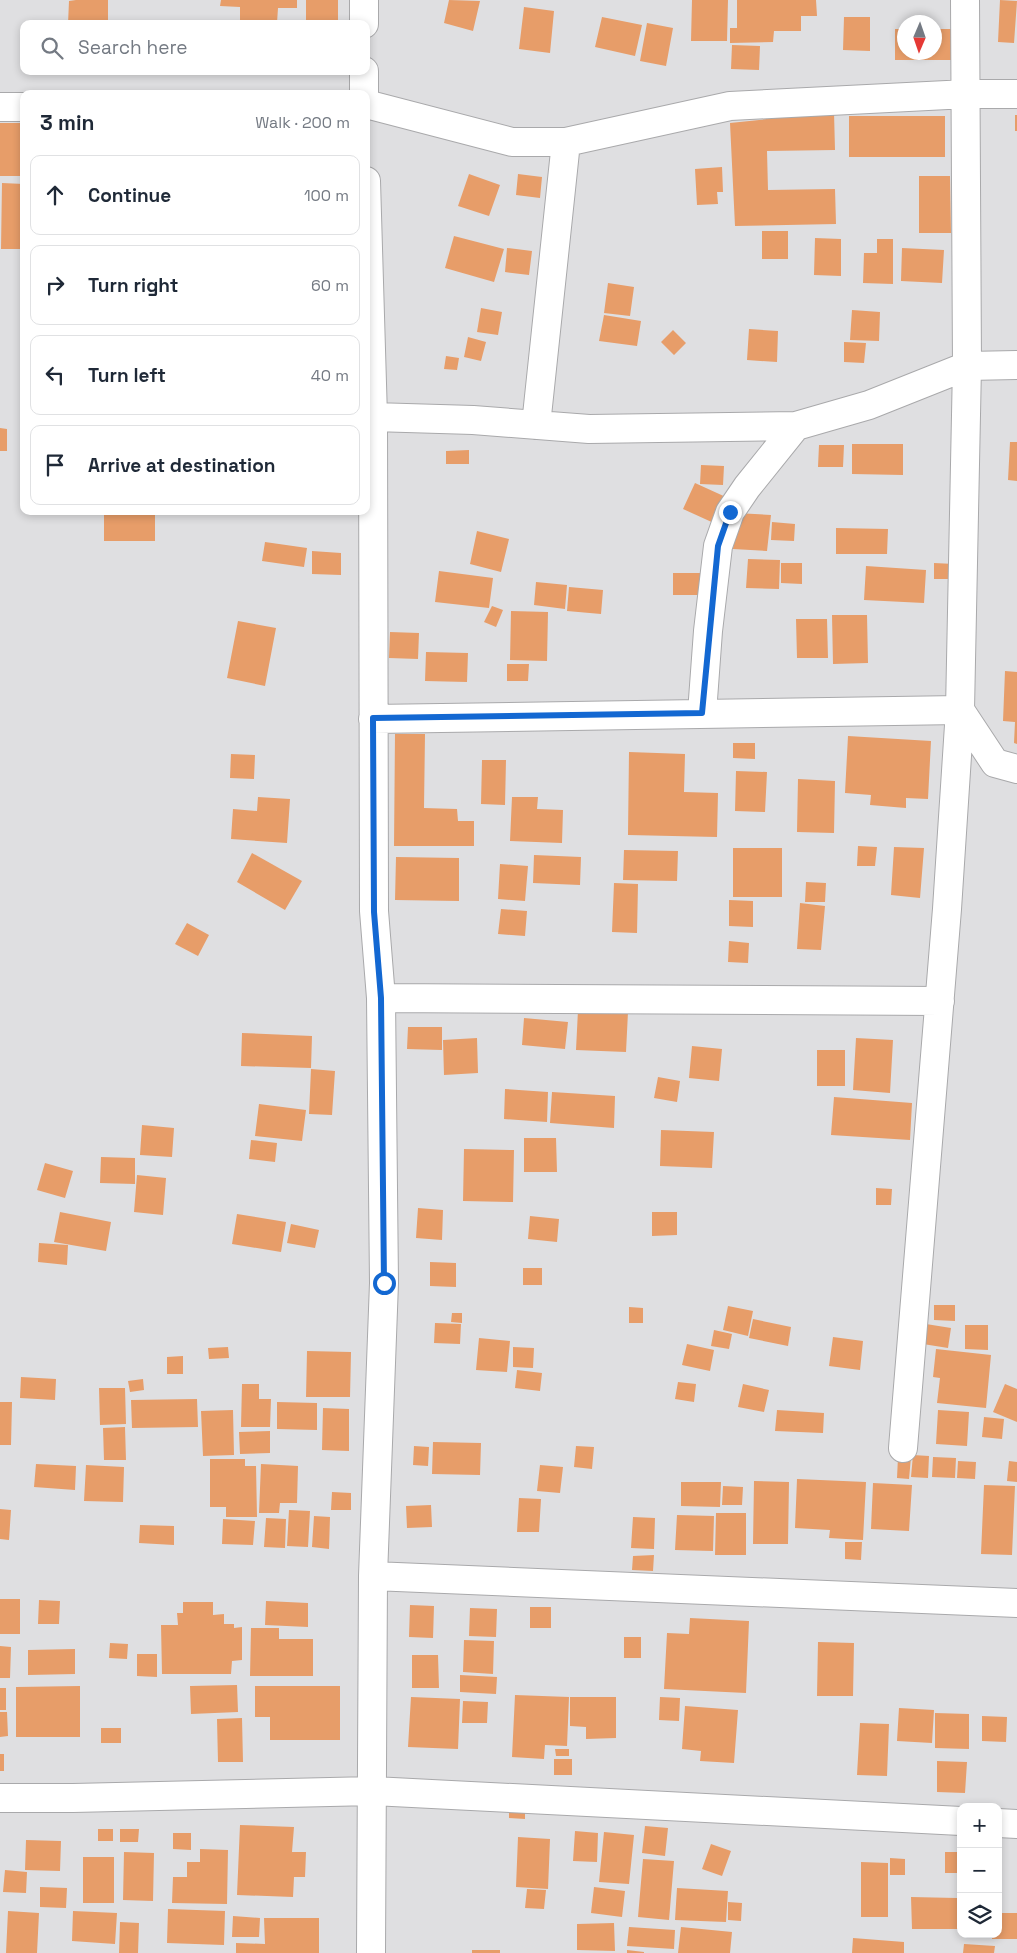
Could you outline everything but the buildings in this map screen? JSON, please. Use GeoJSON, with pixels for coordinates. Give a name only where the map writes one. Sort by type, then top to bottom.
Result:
{"type":"FeatureCollection","features":[{"type":"Feature","properties":{"kind":"street"},"geometry":{"type":"LineString","coordinates":[[364,0],[364,20]]}},
{"type":"Feature","properties":{"kind":"street"},"geometry":{"type":"LineString","coordinates":[[903,1448],[940,1001],[960,710],[967,366],[965,0]]}},
{"type":"Feature","properties":{"kind":"street"},"geometry":{"type":"LineString","coordinates":[[364,75],[364,90]]}},
{"type":"Feature","properties":{"kind":"street"},"geometry":{"type":"LineString","coordinates":[[370,105],[512,142],[566,142],[730,106],[967,94],[1017,94]]}},
{"type":"Feature","properties":{"kind":"street"},"geometry":{"type":"LineString","coordinates":[[0,107],[20,107]]}},
{"type":"Feature","properties":{"kind":"street"},"geometry":{"type":"LineString","coordinates":[[536,425],[566,142]]}},
{"type":"Feature","properties":{"kind":"street"},"geometry":{"type":"LineString","coordinates":[[370,299],[374,417],[374,912],[381,998],[384,1283],[373,1576],[371,1953]]}},
{"type":"Feature","properties":{"kind":"street"},"geometry":{"type":"LineString","coordinates":[[374,417],[589,429],[796,426],[869,405],[967,366],[1017,365]]}},
{"type":"Feature","properties":{"kind":"street"},"geometry":{"type":"LineString","coordinates":[[702,713],[718,546],[730,512],[747,487],[796,426]]}},
{"type":"Feature","properties":{"kind":"street"},"geometry":{"type":"LineString","coordinates":[[373,718],[960,710]]}},
{"type":"Feature","properties":{"kind":"street"},"geometry":{"type":"LineString","coordinates":[[960,710],[995,763],[1017,769]]}},
{"type":"Feature","properties":{"kind":"street"},"geometry":{"type":"LineString","coordinates":[[381,998],[940,1001]]}},
{"type":"Feature","properties":{"kind":"street"},"geometry":{"type":"LineString","coordinates":[[373,1576],[1017,1603]]}},
{"type":"Feature","properties":{"kind":"street"},"geometry":{"type":"LineString","coordinates":[[0,1798],[373,1791],[957,1821]]}},
{"type":"Feature","properties":{"kind":"street"},"geometry":{"type":"LineString","coordinates":[[1002,1823],[1017,1824]]}},
{"type":"Feature","properties":{"kind":"route"},"geometry":{"type":"LineString","coordinates":[[384,1283],[381,998],[374,912],[373,718],[702,713],[708,631],[718,546],[730,512]]}}]}
